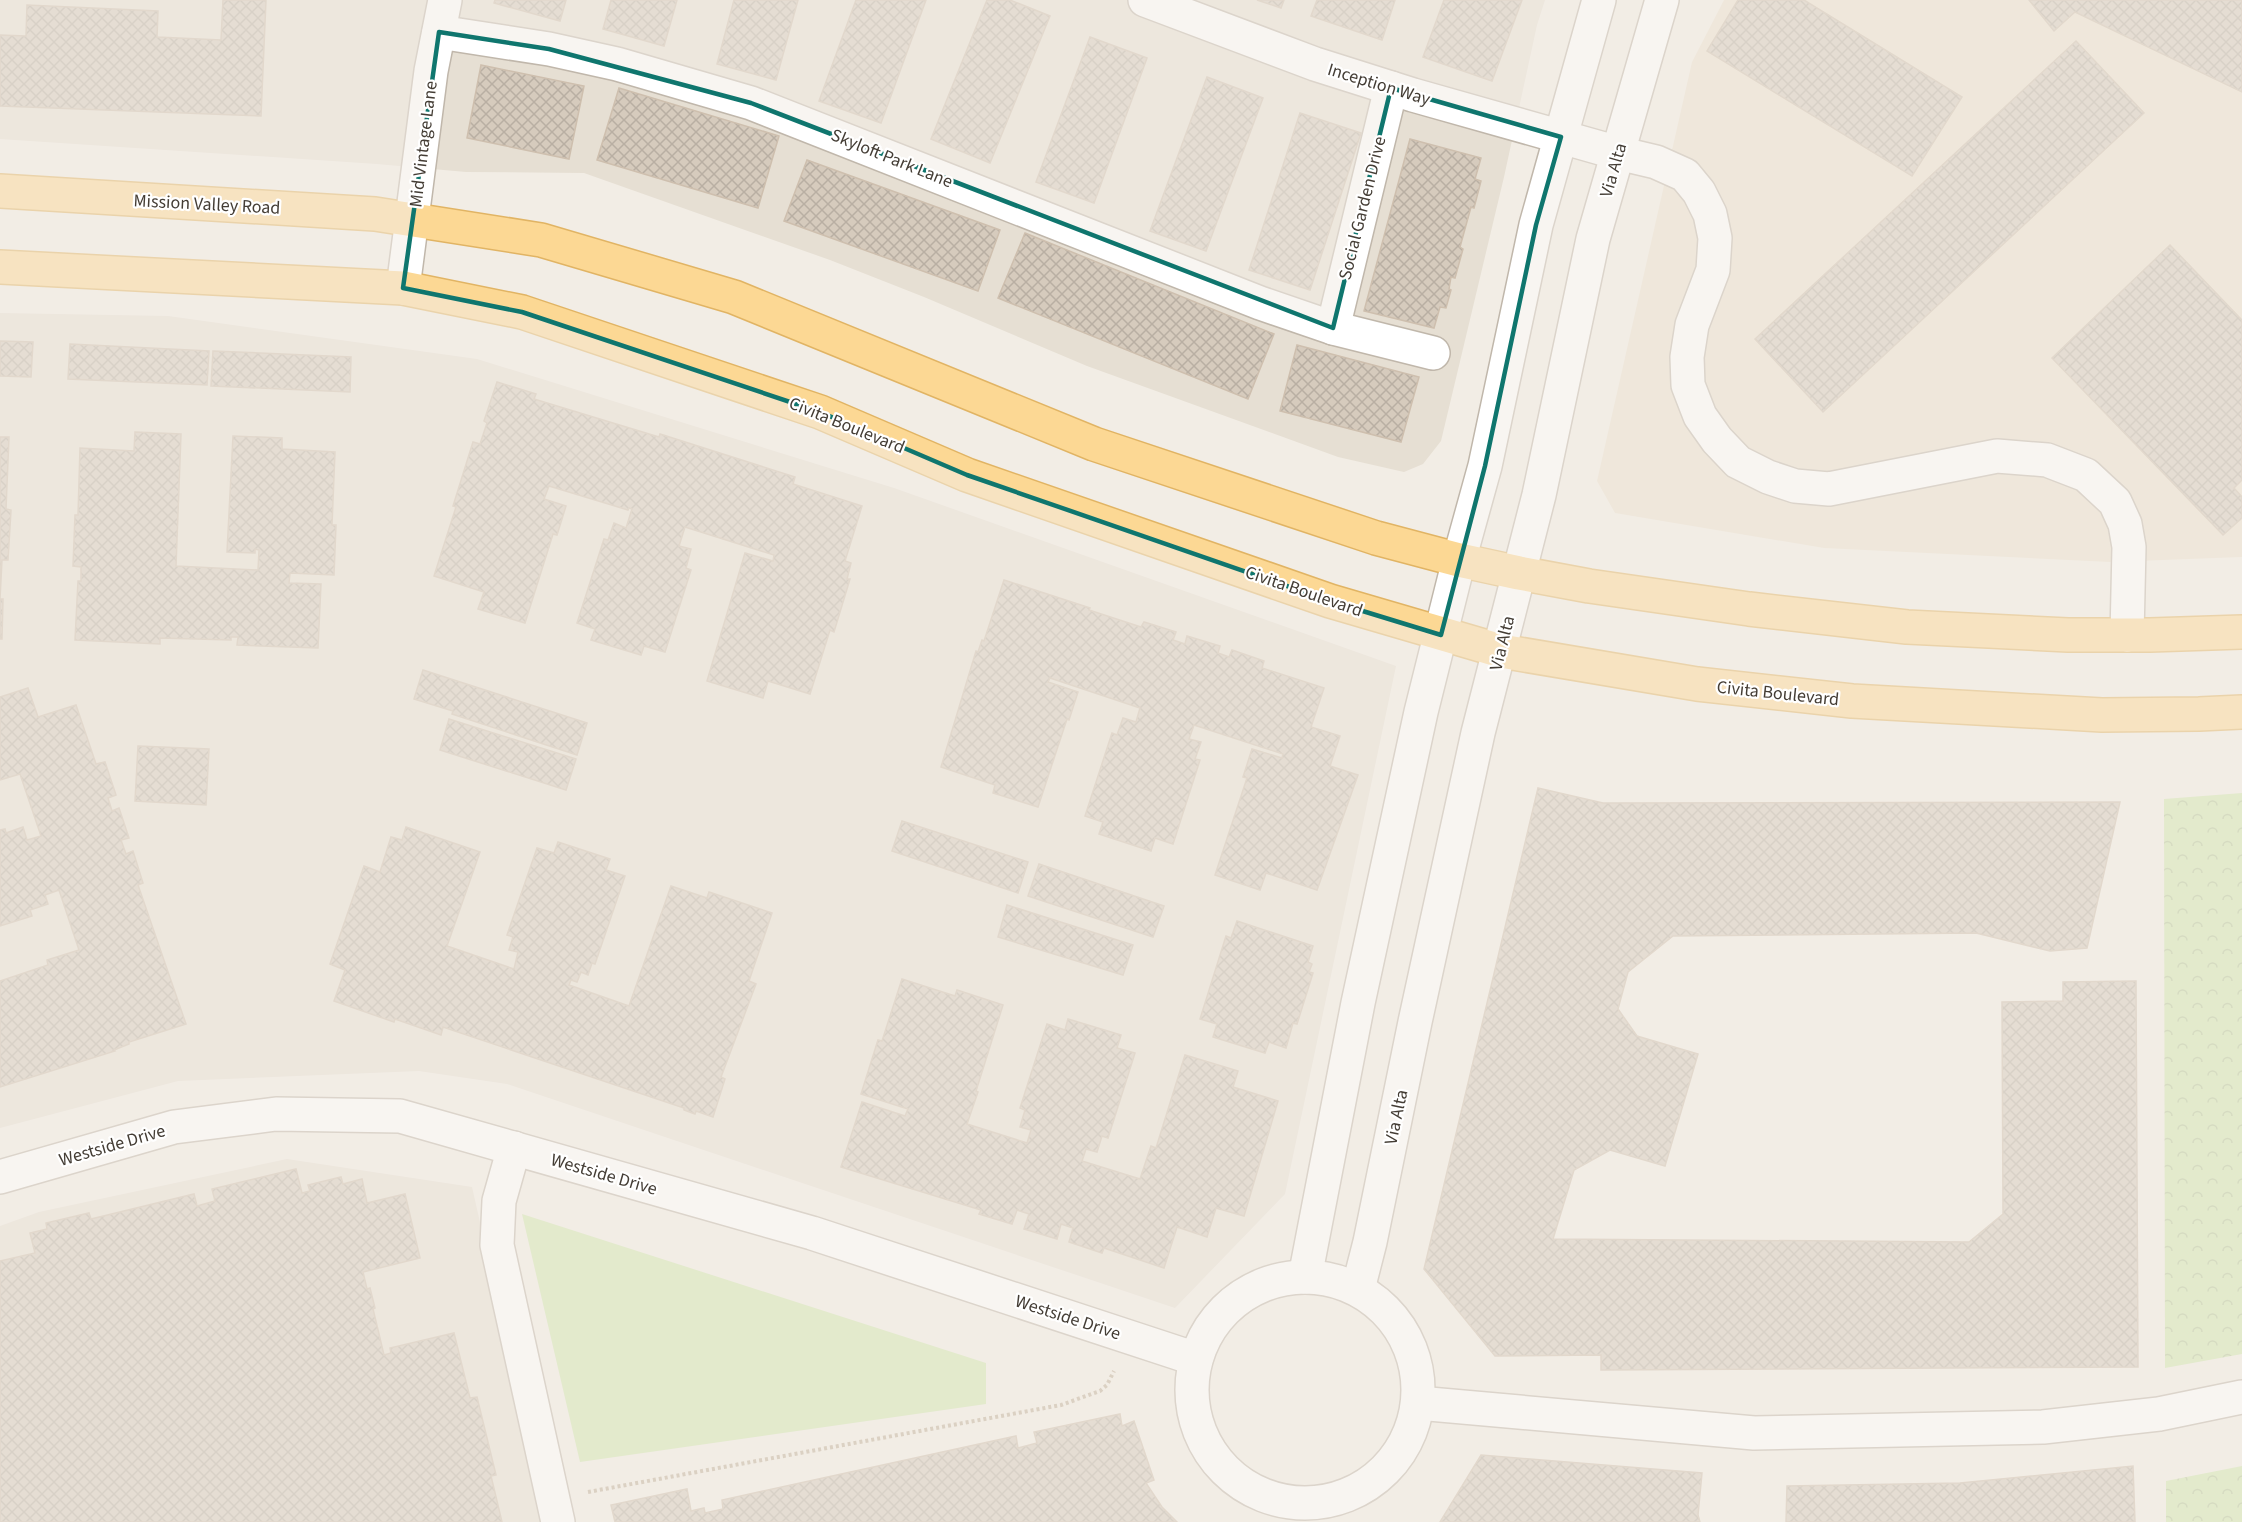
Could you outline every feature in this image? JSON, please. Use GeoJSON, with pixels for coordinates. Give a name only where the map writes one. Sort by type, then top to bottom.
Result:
{"type":"FeatureCollection","features":[{"type":"Feature","properties":{"kind":"main road","name":"Mission Valley Road"},"geometry":{"type":"LineString","coordinates":[[0,192],[375,214],[413,219]]}},
{"type":"Feature","properties":{"kind":"main road"},"geometry":{"type":"LineString","coordinates":[[413,219],[541,240],[734,297],[1094,444],[1376,538],[1459,561],[1600,588],[1749,609],[1907,627],[2068,635],[2242,632]]}},
{"type":"Feature","properties":{"kind":"main road"},"geometry":{"type":"LineString","coordinates":[[0,267],[403,288]]}},
{"type":"Feature","properties":{"kind":"main road","name":"Civita Boulevard"},"geometry":{"type":"LineString","coordinates":[[403,288],[522,312],[820,412],[968,475],[1330,601],[1501,651],[1697,684],[1852,701],[2102,715],[2242,712]]}},
{"type":"Feature","properties":{"kind":"street","name":"Mid Vintage Lane"},"geometry":{"type":"LineString","coordinates":[[403,288],[431,71],[445,0]]}},
{"type":"Feature","properties":{"kind":"street","name":"Inception Way"},"geometry":{"type":"LineString","coordinates":[[1145,0],[1315,64],[1560,137],[1656,162],[1685,175],[1699,192],[1710,214],[1715,238],[1713,270],[1692,325],[1687,357],[1688,385],[1700,416],[1717,440],[1738,462],[1768,477],[1795,486],[1829,489],[1997,456],[2047,460],[2086,475],[2115,502],[2125,524],[2129,548],[2127,635]]}},
{"type":"Feature","properties":{"kind":"street"},"geometry":{"type":"LineString","coordinates":[[1305,1277],[1358,1003],[1421,712],[1485,466],[1536,225],[1599,0]]}},
{"type":"Feature","properties":{"kind":"street","name":"Via Alta"},"geometry":{"type":"LineString","coordinates":[[1358,1289],[1370,1242],[1478,733],[1501,651],[1541,488],[1593,239],[1662,0]]}},
{"type":"Feature","properties":{"kind":"street","name":"Skyloft Park Lane"},"geometry":{"type":"LineString","coordinates":[[439,32],[572,54],[639,70],[751,103],[1192,277],[1333,328],[1433,353]]}},
{"type":"Feature","properties":{"kind":"street","name":"Social Garden Drive"},"geometry":{"type":"LineString","coordinates":[[1333,328],[1391,88]]}},
{"type":"Feature","properties":{"kind":"street"},"geometry":{"type":"LineString","coordinates":[[1560,137],[1581,154],[1590,168],[1565,292],[1578,314]]}},
{"type":"Feature","properties":{"kind":"street","name":"Westside Drive"},"geometry":{"type":"LineString","coordinates":[[0,1177],[174,1127],[276,1114],[400,1116],[812,1233],[1196,1359]]}},
{"type":"Feature","properties":{"kind":"street"},"geometry":{"type":"LineString","coordinates":[[514,1148],[499,1202],[497,1245],[557,1510]]}},
{"type":"Feature","properties":{"kind":"street"},"geometry":{"type":"LineString","coordinates":[[1305,1277],[1332,1280],[1358,1289],[1386,1309],[1406,1337],[1417,1369],[1418,1403],[1407,1439],[1386,1470],[1356,1492],[1320,1502],[1282,1501],[1247,1488],[1219,1464],[1200,1432],[1191,1396],[1196,1359],[1211,1326],[1236,1300],[1269,1283],[1305,1277]]}},
{"type":"Feature","properties":{"kind":"street"},"geometry":{"type":"LineString","coordinates":[[1418,1403],[1754,1433],[2043,1427],[2158,1414],[2242,1396]]}},
{"type":"Feature","properties":{"kind":"path"},"geometry":{"type":"LineString","coordinates":[[557,1510],[1061,1405],[1100,1391],[1107,1385],[1114,1370]]}},
{"type":"Feature","properties":{"kind":"highlighted area"},"geometry":{"type":"Polygon","coordinates":[[[439,32],[549,49],[751,103],[1333,328],[1391,88],[1561,137],[1536,225],[1485,466],[1441,635],[1330,601],[967,475],[820,412],[522,312],[403,288],[439,32]]]}},
{"type":"Feature","properties":{"kind":"shaded area"},"geometry":{"type":"Polygon","coordinates":[[[0,0],[1545,0],[1537,25],[1504,177],[1441,441],[1423,464],[1404,472],[1338,457],[1087,366],[830,260],[584,173],[466,172],[0,139],[0,0]]]}},
{"type":"Feature","properties":{"kind":"shaded area"},"geometry":{"type":"Polygon","coordinates":[[[1724,0],[2242,0],[2242,557],[2110,562],[1824,548],[1615,513],[1597,481],[1692,62],[1724,0]]]}},
{"type":"Feature","properties":{"kind":"shaded area"},"geometry":{"type":"Polygon","coordinates":[[[0,313],[168,316],[477,359],[894,488],[1396,666],[1285,1194],[1175,1308],[507,1084],[419,1071],[178,1081],[0,1128],[0,313]]]}},
{"type":"Feature","properties":{"kind":"shaded area"},"geometry":{"type":"Polygon","coordinates":[[[287,1159],[472,1187],[548,1522],[0,1522],[0,1226],[39,1212],[287,1159]]]}},
{"type":"Feature","properties":{"kind":"green space"},"geometry":{"type":"Polygon","coordinates":[[[2242,793],[2242,1354],[2165,1368],[2164,799],[2242,793]]]}},
{"type":"Feature","properties":{"kind":"green space"},"geometry":{"type":"Polygon","coordinates":[[[522,1214],[986,1363],[986,1404],[580,1462],[522,1214]]]}},
{"type":"Feature","properties":{"kind":"green space"},"geometry":{"type":"Polygon","coordinates":[[[2242,1466],[2242,1522],[2166,1522],[2166,1481],[2242,1466]]]}},
{"type":"Feature","properties":{"kind":"building"},"geometry":{"type":"Polygon","coordinates":[[[223,0],[266,0],[261,116],[0,106],[0,35],[26,36],[27,5],[158,11],[157,37],[221,40],[223,0]]]}},
{"type":"Feature","properties":{"kind":"building"},"geometry":{"type":"Polygon","coordinates":[[[495,0],[566,0],[560,21],[494,3],[495,0]]]}},
{"type":"Feature","properties":{"kind":"building"},"geometry":{"type":"Polygon","coordinates":[[[611,0],[677,0],[664,46],[603,29],[611,0]]]}},
{"type":"Feature","properties":{"kind":"building"},"geometry":{"type":"Polygon","coordinates":[[[734,0],[798,0],[776,80],[717,64],[734,0]]]}},
{"type":"Feature","properties":{"kind":"building"},"geometry":{"type":"Polygon","coordinates":[[[856,0],[926,0],[881,123],[819,101],[856,0]]]}},
{"type":"Feature","properties":{"kind":"building"},"geometry":{"type":"Polygon","coordinates":[[[987,0],[1010,0],[1050,16],[990,163],[931,139],[987,0]]]}},
{"type":"Feature","properties":{"kind":"building"},"geometry":{"type":"Polygon","coordinates":[[[1257,0],[1284,0],[1281,8],[1257,0]]]}},
{"type":"Feature","properties":{"kind":"building"},"geometry":{"type":"Polygon","coordinates":[[[1317,0],[1395,0],[1382,40],[1311,16],[1317,0]]]}},
{"type":"Feature","properties":{"kind":"building"},"geometry":{"type":"Polygon","coordinates":[[[1444,0],[1522,0],[1492,81],[1423,57],[1444,0]]]}},
{"type":"Feature","properties":{"kind":"building"},"geometry":{"type":"Polygon","coordinates":[[[1738,0],[1804,0],[1962,97],[1912,176],[1707,51],[1738,0]]]}},
{"type":"Feature","properties":{"kind":"building"},"geometry":{"type":"Polygon","coordinates":[[[2029,0],[2242,0],[2242,92],[2075,12],[2054,31],[2029,0]]]}},
{"type":"Feature","properties":{"kind":"building"},"geometry":{"type":"Polygon","coordinates":[[[1090,37],[1147,58],[1094,203],[1036,182],[1090,37]]]}},
{"type":"Feature","properties":{"kind":"building"},"geometry":{"type":"Polygon","coordinates":[[[2076,41],[2144,113],[1823,412],[1755,339],[2076,41]]]}},
{"type":"Feature","properties":{"kind":"building"},"geometry":{"type":"Polygon","coordinates":[[[481,65],[584,86],[569,159],[467,138],[481,65]]]}},
{"type":"Feature","properties":{"kind":"building"},"geometry":{"type":"Polygon","coordinates":[[[1207,77],[1263,98],[1206,251],[1150,231],[1207,77]]]}},
{"type":"Feature","properties":{"kind":"building"},"geometry":{"type":"Polygon","coordinates":[[[619,88],[779,136],[758,208],[597,160],[619,88]]]}},
{"type":"Feature","properties":{"kind":"building"},"geometry":{"type":"Polygon","coordinates":[[[1300,113],[1361,133],[1310,290],[1249,270],[1300,113]]]}},
{"type":"Feature","properties":{"kind":"building"},"geometry":{"type":"Polygon","coordinates":[[[1410,139],[1481,158],[1475,179],[1481,181],[1460,247],[1463,249],[1455,278],[1451,277],[1449,289],[1451,290],[1446,308],[1440,307],[1434,328],[1364,311],[1410,139]]]}},
{"type":"Feature","properties":{"kind":"building"},"geometry":{"type":"Polygon","coordinates":[[[807,160],[1000,230],[978,291],[784,221],[807,160]]]}},
{"type":"Feature","properties":{"kind":"building"},"geometry":{"type":"Polygon","coordinates":[[[1025,233],[1274,334],[1248,399],[998,298],[1025,233]]]}},
{"type":"Feature","properties":{"kind":"building"},"geometry":{"type":"Polygon","coordinates":[[[2170,245],[2242,320],[2242,480],[2234,488],[2242,497],[2242,518],[2223,535],[2052,358],[2170,245]]]}},
{"type":"Feature","properties":{"kind":"building"},"geometry":{"type":"Polygon","coordinates":[[[0,341],[33,342],[31,377],[0,376],[0,341]]]}},
{"type":"Feature","properties":{"kind":"building"},"geometry":{"type":"Polygon","coordinates":[[[70,344],[209,351],[207,385],[68,379],[70,344]]]}},
{"type":"Feature","properties":{"kind":"building"},"geometry":{"type":"Polygon","coordinates":[[[1297,345],[1419,377],[1401,442],[1280,411],[1297,345]]]}},
{"type":"Feature","properties":{"kind":"building"},"geometry":{"type":"Polygon","coordinates":[[[213,351],[351,357],[350,392],[211,386],[213,351]]]}},
{"type":"Feature","properties":{"kind":"building"},"geometry":{"type":"Polygon","coordinates":[[[497,382],[536,394],[534,399],[659,437],[660,434],[795,477],[793,484],[862,506],[845,561],[851,563],[847,579],[850,579],[834,632],[830,630],[810,694],[768,681],[763,698],[707,681],[745,553],[773,561],[774,555],[685,527],[679,546],[691,549],[686,568],[691,570],[665,652],[644,646],[641,655],[591,640],[595,629],[577,623],[604,539],[608,540],[614,523],[626,528],[632,509],[629,508],[628,510],[549,486],[544,499],[566,506],[557,535],[553,534],[525,623],[478,609],[484,592],[434,576],[456,507],[453,506],[473,442],[480,444],[487,423],[484,421],[497,382]]]}},
{"type":"Feature","properties":{"kind":"building"},"geometry":{"type":"Polygon","coordinates":[[[135,432],[181,434],[176,566],[258,570],[259,550],[255,549],[255,553],[227,552],[233,436],[282,438],[282,449],[335,452],[332,525],[336,525],[334,575],[290,573],[289,583],[321,584],[318,648],[237,645],[238,637],[231,637],[231,640],[160,638],[160,644],[75,640],[78,581],[81,581],[81,567],[73,566],[75,515],[78,515],[80,448],[134,451],[135,432]]]}},
{"type":"Feature","properties":{"kind":"building"},"geometry":{"type":"Polygon","coordinates":[[[0,437],[9,437],[6,509],[11,510],[8,560],[2,560],[0,599],[0,437]]]}},
{"type":"Feature","properties":{"kind":"building"},"geometry":{"type":"Polygon","coordinates":[[[1004,580],[1141,627],[1144,622],[1176,632],[1173,640],[1185,644],[1187,636],[1220,646],[1218,653],[1229,657],[1232,650],[1264,661],[1262,668],[1324,688],[1311,727],[1340,736],[1330,766],[1358,775],[1317,890],[1266,873],[1260,890],[1215,875],[1247,778],[1243,777],[1252,749],[1282,758],[1283,754],[1194,725],[1189,739],[1201,742],[1195,759],[1200,760],[1173,844],[1155,838],[1151,851],[1099,834],[1103,822],[1085,816],[1112,733],[1117,735],[1123,718],[1136,722],[1140,708],[1050,678],[1048,682],[1078,692],[1038,807],[993,793],[995,785],[941,767],[976,651],[978,652],[982,640],[984,641],[1004,580]]]}},
{"type":"Feature","properties":{"kind":"building"},"geometry":{"type":"Polygon","coordinates":[[[0,599],[3,599],[2,639],[0,639],[0,599]]]}},
{"type":"Feature","properties":{"kind":"building"},"geometry":{"type":"Polygon","coordinates":[[[423,670],[587,723],[577,755],[452,714],[453,711],[414,699],[423,670]]]}},
{"type":"Feature","properties":{"kind":"building"},"geometry":{"type":"Polygon","coordinates":[[[28,688],[38,717],[76,705],[96,764],[105,762],[116,795],[108,798],[112,811],[119,808],[129,838],[121,840],[126,854],[133,851],[143,883],[138,885],[186,1024],[129,1042],[115,1051],[0,1087],[0,981],[48,965],[47,960],[79,950],[59,890],[45,895],[48,904],[30,910],[32,916],[0,926],[0,830],[5,829],[6,833],[23,827],[27,840],[41,836],[20,774],[0,780],[0,697],[28,688]]]}},
{"type":"Feature","properties":{"kind":"building"},"geometry":{"type":"Polygon","coordinates":[[[449,719],[576,759],[566,790],[440,750],[449,719]]]}},
{"type":"Feature","properties":{"kind":"building"},"geometry":{"type":"Polygon","coordinates":[[[138,746],[209,749],[206,805],[135,801],[138,746]]]}},
{"type":"Feature","properties":{"kind":"building"},"geometry":{"type":"Polygon","coordinates":[[[1538,788],[1603,803],[2120,802],[2087,948],[2050,951],[1976,933],[1673,936],[1628,972],[1618,1009],[1637,1036],[1698,1054],[1665,1166],[1610,1150],[1574,1170],[1553,1239],[1969,1242],[2003,1214],[2002,1002],[2063,1001],[2063,982],[2136,981],[2138,1367],[1601,1370],[1601,1355],[1495,1356],[1424,1269],[1538,788]]]}},
{"type":"Feature","properties":{"kind":"building"},"geometry":{"type":"Polygon","coordinates":[[[902,821],[1028,862],[1018,893],[892,851],[902,821]]]}},
{"type":"Feature","properties":{"kind":"building"},"geometry":{"type":"Polygon","coordinates":[[[406,827],[480,852],[447,946],[514,969],[518,952],[509,950],[513,937],[507,935],[537,848],[554,853],[558,842],[610,859],[606,870],[625,876],[595,964],[592,963],[588,975],[581,972],[577,982],[571,980],[569,985],[629,1006],[671,886],[707,898],[709,892],[772,913],[749,981],[756,984],[721,1077],[725,1079],[713,1117],[696,1111],[695,1114],[684,1108],[443,1027],[441,1035],[395,1019],[394,1022],[334,1001],[345,970],[330,964],[364,866],[380,872],[391,837],[402,840],[406,827]]]}},
{"type":"Feature","properties":{"kind":"building"},"geometry":{"type":"Polygon","coordinates":[[[1039,864],[1164,906],[1153,937],[1028,896],[1039,864]]]}},
{"type":"Feature","properties":{"kind":"building"},"geometry":{"type":"Polygon","coordinates":[[[1007,905],[1133,945],[1123,975],[998,937],[1007,905]]]}},
{"type":"Feature","properties":{"kind":"building"},"geometry":{"type":"Polygon","coordinates":[[[1237,921],[1313,946],[1308,962],[1312,964],[1309,972],[1313,973],[1297,1024],[1293,1023],[1286,1048],[1269,1042],[1265,1053],[1213,1037],[1217,1024],[1200,1019],[1226,936],[1231,938],[1237,921]]]}},
{"type":"Feature","properties":{"kind":"building"},"geometry":{"type":"Polygon","coordinates":[[[902,979],[955,996],[957,990],[1003,1005],[967,1124],[1027,1143],[1031,1130],[1020,1127],[1025,1110],[1020,1108],[1047,1024],[1065,1030],[1068,1019],[1121,1035],[1117,1048],[1135,1053],[1108,1138],[1102,1136],[1097,1152],[1086,1149],[1082,1161],[1140,1179],[1151,1146],[1156,1148],[1185,1055],[1238,1071],[1233,1087],[1278,1101],[1244,1216],[1216,1208],[1207,1237],[1177,1227],[1164,1268],[1104,1248],[1102,1253],[1069,1242],[1073,1228],[1061,1224],[1057,1239],[1024,1229],[1029,1214],[1017,1210],[1012,1224],[979,1214],[981,1210],[841,1167],[862,1102],[905,1116],[908,1109],[861,1094],[878,1040],[882,1041],[902,979]]]}},
{"type":"Feature","properties":{"kind":"building"},"geometry":{"type":"Polygon","coordinates":[[[296,1169],[302,1193],[310,1191],[308,1185],[341,1177],[343,1184],[362,1179],[367,1203],[405,1194],[420,1258],[363,1272],[367,1289],[370,1288],[384,1355],[391,1353],[390,1348],[454,1333],[470,1398],[477,1397],[496,1475],[491,1476],[502,1522],[0,1522],[0,1261],[35,1253],[30,1233],[47,1229],[46,1223],[89,1213],[91,1219],[194,1194],[197,1206],[215,1201],[212,1189],[296,1169]]]}},
{"type":"Feature","properties":{"kind":"building"},"geometry":{"type":"Polygon","coordinates":[[[1120,1414],[1122,1426],[1134,1421],[1154,1480],[1146,1483],[1162,1507],[1177,1522],[615,1522],[611,1505],[687,1489],[691,1511],[704,1508],[705,1513],[723,1509],[722,1500],[1016,1436],[1018,1448],[1037,1443],[1034,1432],[1120,1414]]]}},
{"type":"Feature","properties":{"kind":"building"},"geometry":{"type":"Polygon","coordinates":[[[1481,1455],[1702,1473],[1698,1515],[1700,1522],[1440,1522],[1481,1455]]]}},
{"type":"Feature","properties":{"kind":"building"},"geometry":{"type":"Polygon","coordinates":[[[2133,1466],[2135,1522],[1786,1522],[1787,1486],[1960,1483],[2133,1466]]]}}]}
